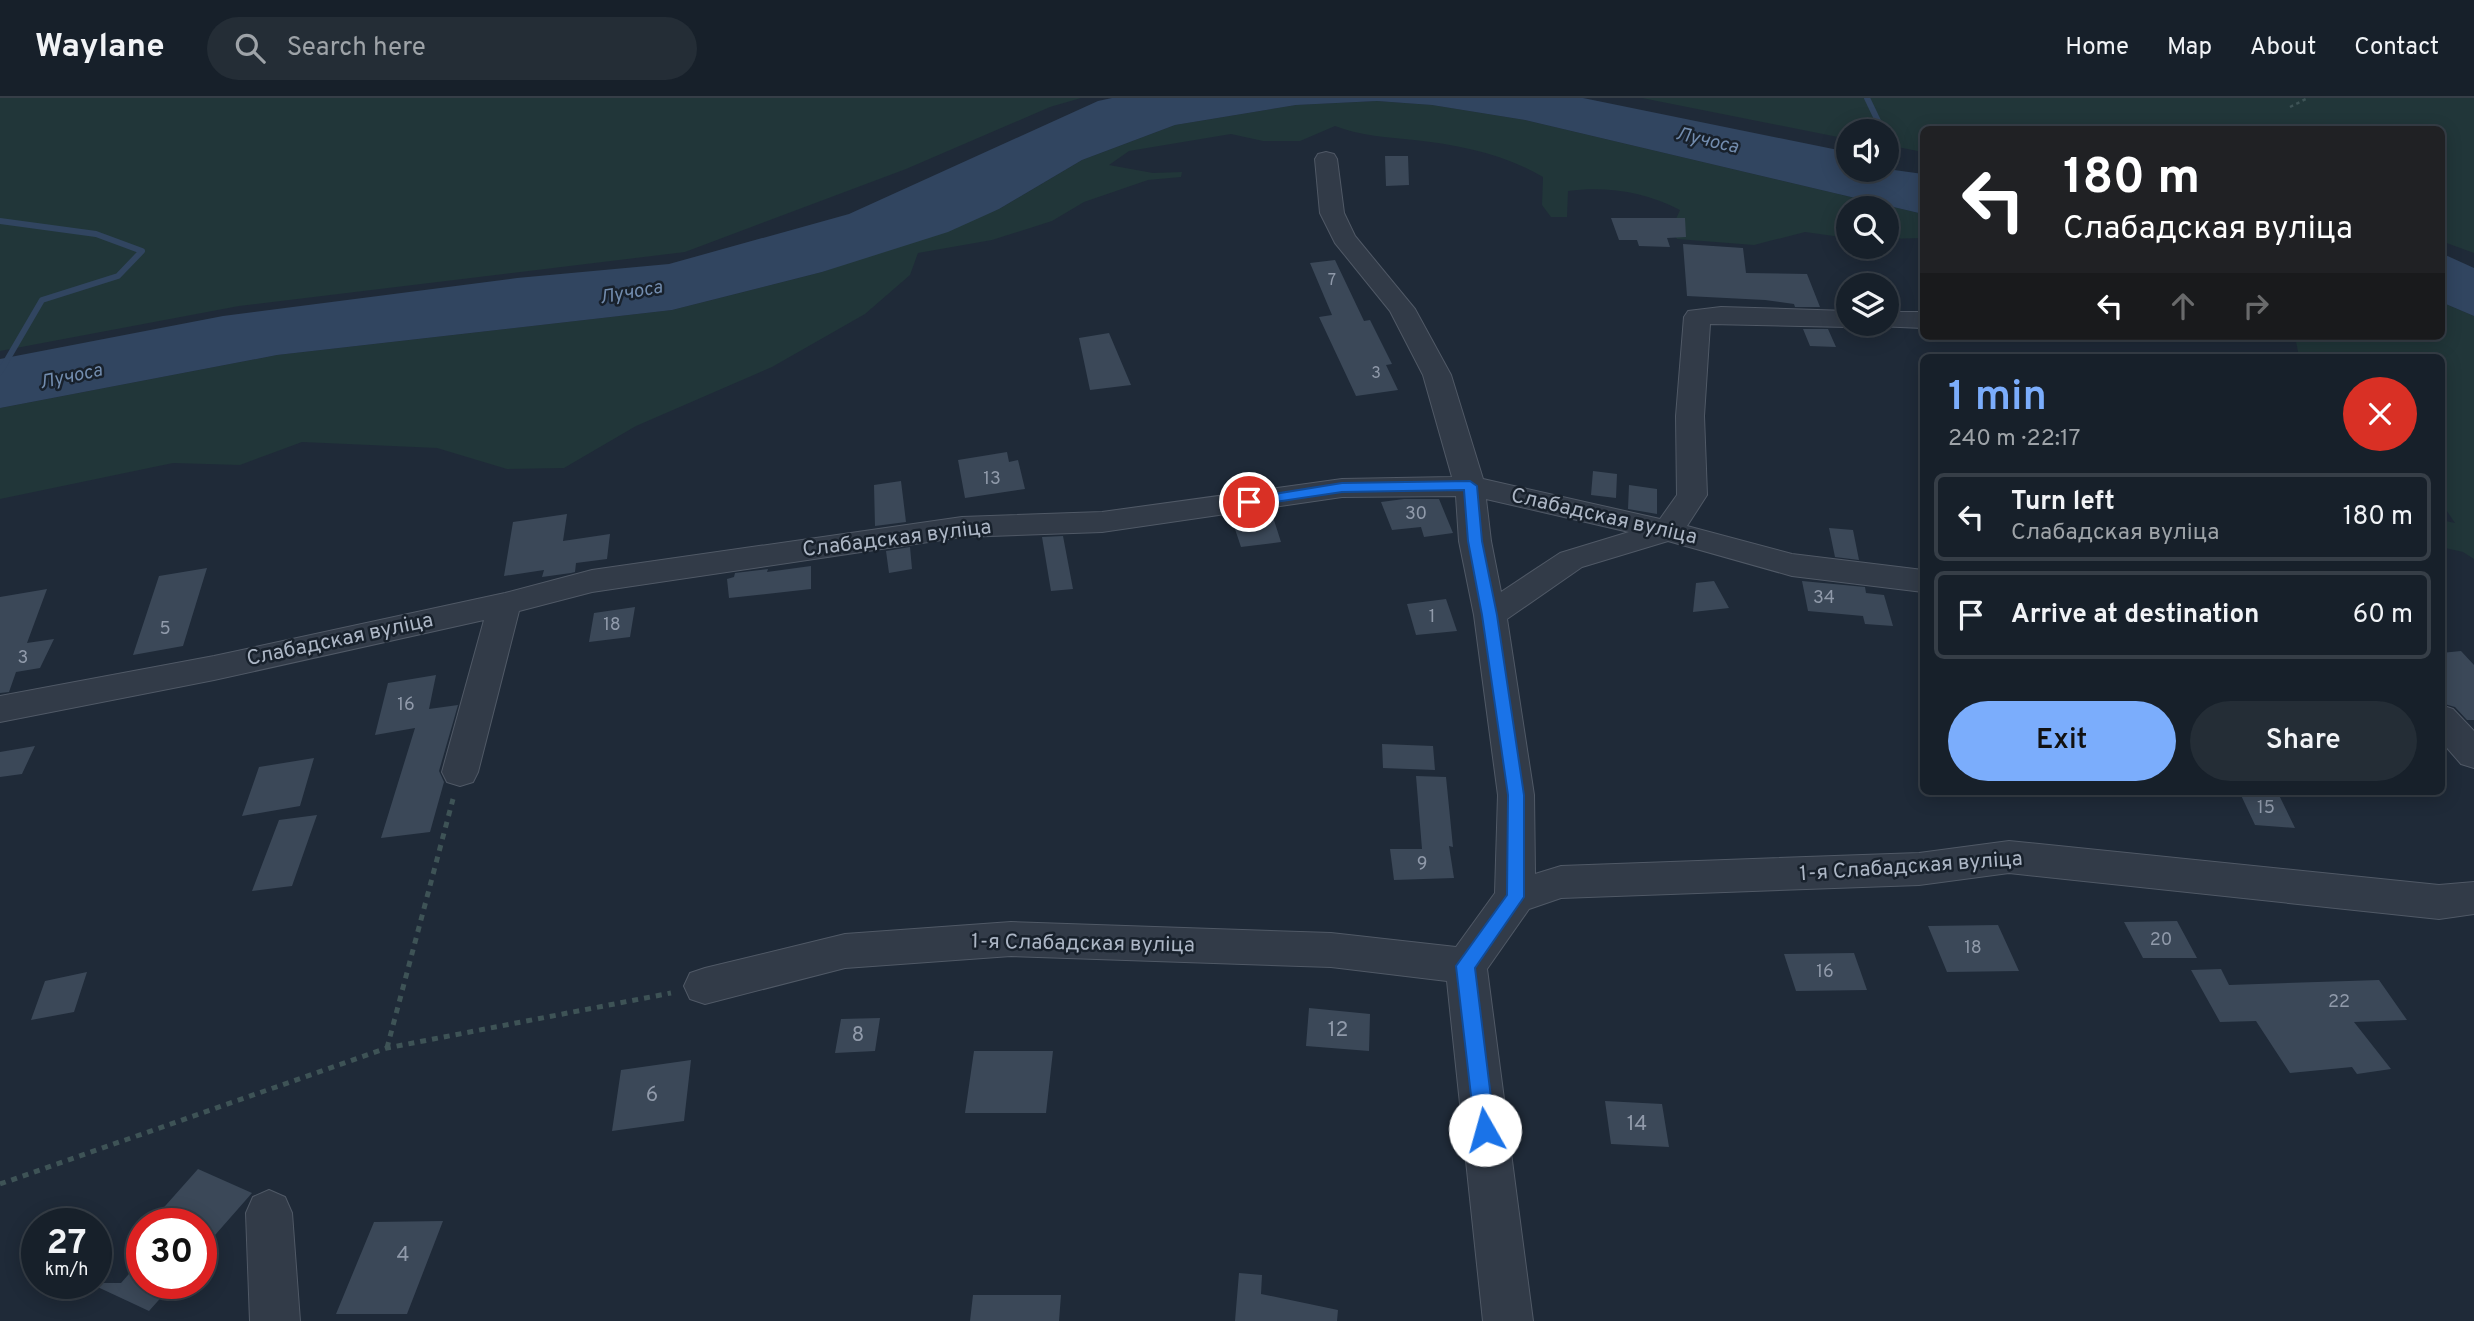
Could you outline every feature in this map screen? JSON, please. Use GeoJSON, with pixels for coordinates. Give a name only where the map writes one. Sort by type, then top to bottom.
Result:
{"type":"FeatureCollection","features":[{"type":"Feature","properties":{"kind":"street"},"geometry":{"type":"LineString","coordinates":[[1326,159],[1332,213],[1344,238],[1402,309],[1437,375],[1470,486],[1475,541],[1490,615],[1516,795],[1516,897],[1465,966],[1508,1321]]}},
{"type":"Feature","properties":{"kind":"street"},"geometry":{"type":"LineString","coordinates":[[1490,615],[1571,560],[1668,531],[1692,495],[1690,416],[1697,317],[1720,315],[1836,319]]}},
{"type":"Feature","properties":{"kind":"street"},"geometry":{"type":"LineString","coordinates":[[1899,320],[1920,320]]}},
{"type":"Feature","properties":{"kind":"street","name":"Слабадская вуліца"},"geometry":{"type":"LineString","coordinates":[[0,709],[214,668],[505,604],[592,581],[962,527],[1102,522],[1342,488],[1470,486],[1668,531],[1792,565],[1920,581]]}},
{"type":"Feature","properties":{"kind":"street"},"geometry":{"type":"LineString","coordinates":[[460,772],[505,604]]}},
{"type":"Feature","properties":{"kind":"street"},"geometry":{"type":"LineString","coordinates":[[2445,722],[2474,754]]}},
{"type":"Feature","properties":{"kind":"street","name":"1-я Слабадская вуліца"},"geometry":{"type":"LineString","coordinates":[[1516,897],[1561,882],[1919,869],[2009,857],[2439,902],[2474,898]]}},
{"type":"Feature","properties":{"kind":"street","name":"1-я Слабадская вуліца"},"geometry":{"type":"LineString","coordinates":[[705,986],[845,951],[1011,939],[1331,950],[1465,966]]}},
{"type":"Feature","properties":{"kind":"street"},"geometry":{"type":"LineString","coordinates":[[270,1213],[275,1321]]}},
{"type":"Feature","properties":{"kind":"path"},"geometry":{"type":"LineString","coordinates":[[2290,107],[2308,98]]}},
{"type":"Feature","properties":{"kind":"path"},"geometry":{"type":"LineString","coordinates":[[387,1048],[460,772]]}},
{"type":"Feature","properties":{"kind":"path"},"geometry":{"type":"LineString","coordinates":[[0,1184],[387,1048],[705,986]]}},
{"type":"Feature","properties":{"kind":"green space"},"geometry":{"type":"Polygon","coordinates":[[[0,98],[1081,98],[1050,107],[906,169],[685,252],[239,306],[0,351],[0,98]]]}},
{"type":"Feature","properties":{"kind":"green space"},"geometry":{"type":"Polygon","coordinates":[[[1642,98],[2474,98],[2474,253],[2445,242],[2445,126],[1920,126],[1920,151],[1899,147],[1899,119],[1836,119],[1836,137],[1642,98]]]}},
{"type":"Feature","properties":{"kind":"green space"},"geometry":{"type":"Polygon","coordinates":[[[1377,101],[1432,105],[1525,120],[1847,196],[1836,196],[1836,236],[1805,232],[1754,245],[1677,239],[1671,230],[1680,210],[1626,192],[1597,189],[1568,191],[1567,217],[1551,217],[1542,205],[1543,177],[1513,162],[1465,148],[1364,134],[1335,126],[1300,141],[1263,141],[1231,134],[1129,151],[1109,165],[1153,173],[1182,172],[1181,177],[1148,180],[1084,202],[1052,221],[992,240],[918,253],[910,275],[865,314],[772,367],[636,426],[564,468],[507,469],[437,448],[302,442],[240,465],[173,463],[0,499],[0,408],[277,355],[672,310],[822,272],[999,209],[1082,160],[1175,125],[1296,105],[1377,101]]]}},
{"type":"Feature","properties":{"kind":"green space"},"geometry":{"type":"Polygon","coordinates":[[[1899,208],[1920,213],[1920,238],[1899,239],[1899,208]]]}},
{"type":"Feature","properties":{"kind":"green space"},"geometry":{"type":"Polygon","coordinates":[[[2445,304],[2474,316],[2474,559],[2463,552],[2445,548],[2445,521],[2455,523],[2445,508],[2445,354],[2298,354],[2296,340],[2445,340],[2445,304]]]}},
{"type":"Feature","properties":{"kind":"water","name":"Лучоса"},"geometry":{"type":"Polygon","coordinates":[[[1112,98],[1583,98],[1836,150],[1836,182],[1899,182],[1899,171],[1920,174],[1920,213],[1899,208],[1899,196],[1847,196],[1525,120],[1432,105],[1377,101],[1296,105],[1175,125],[1082,160],[999,209],[948,232],[822,272],[672,310],[277,355],[0,408],[0,359],[223,316],[517,278],[669,264],[849,214],[1098,101],[1112,98]]]}},
{"type":"Feature","properties":{"kind":"water"},"geometry":{"type":"Polygon","coordinates":[[[2445,255],[2474,268],[2474,316],[2445,304],[2445,255]]]}},
{"type":"Feature","properties":{"kind":"building"},"geometry":{"type":"Polygon","coordinates":[[[1385,156],[1408,156],[1409,185],[1386,186],[1385,156]]]}},
{"type":"Feature","properties":{"kind":"building"},"geometry":{"type":"Polygon","coordinates":[[[1611,218],[1685,218],[1686,237],[1667,238],[1670,247],[1639,246],[1637,240],[1619,240],[1611,218]]]}},
{"type":"Feature","properties":{"kind":"building"},"geometry":{"type":"Polygon","coordinates":[[[1683,244],[1743,248],[1746,273],[1807,274],[1820,307],[1795,307],[1794,304],[1765,300],[1687,296],[1683,244]]]}},
{"type":"Feature","properties":{"kind":"building"},"geometry":{"type":"Polygon","coordinates":[[[1335,260],[1364,321],[1370,320],[1392,364],[1386,365],[1398,390],[1356,396],[1319,317],[1332,315],[1310,263],[1335,260]]]}},
{"type":"Feature","properties":{"kind":"building"},"geometry":{"type":"Polygon","coordinates":[[[1803,329],[1828,329],[1836,347],[1810,346],[1803,329]]]}},
{"type":"Feature","properties":{"kind":"building"},"geometry":{"type":"Polygon","coordinates":[[[1109,333],[1131,385],[1090,390],[1079,338],[1109,333]]]}},
{"type":"Feature","properties":{"kind":"building"},"geometry":{"type":"Polygon","coordinates":[[[1007,452],[1009,462],[1018,460],[1025,489],[965,498],[958,460],[1007,452]]]}},
{"type":"Feature","properties":{"kind":"building"},"geometry":{"type":"Polygon","coordinates":[[[1593,471],[1617,474],[1616,498],[1591,495],[1593,471]]]}},
{"type":"Feature","properties":{"kind":"building"},"geometry":{"type":"Polygon","coordinates":[[[901,481],[906,522],[875,526],[874,485],[901,481]]]}},
{"type":"Feature","properties":{"kind":"building"},"geometry":{"type":"Polygon","coordinates":[[[1629,485],[1657,489],[1657,514],[1628,509],[1629,485]]]}},
{"type":"Feature","properties":{"kind":"building"},"geometry":{"type":"Polygon","coordinates":[[[1439,499],[1453,533],[1424,537],[1421,527],[1392,530],[1381,502],[1439,499]]]}},
{"type":"Feature","properties":{"kind":"building"},"geometry":{"type":"Polygon","coordinates":[[[567,514],[563,541],[610,534],[607,559],[576,563],[575,572],[571,573],[542,577],[544,570],[504,576],[513,522],[567,514]]]}},
{"type":"Feature","properties":{"kind":"building"},"geometry":{"type":"Polygon","coordinates":[[[1273,517],[1281,542],[1241,547],[1233,523],[1273,517]]]}},
{"type":"Feature","properties":{"kind":"building"},"geometry":{"type":"Polygon","coordinates":[[[1829,528],[1853,530],[1859,560],[1835,557],[1829,528]]]}},
{"type":"Feature","properties":{"kind":"building"},"geometry":{"type":"Polygon","coordinates":[[[1063,536],[1073,589],[1051,591],[1042,537],[1063,536]]]}},
{"type":"Feature","properties":{"kind":"building"},"geometry":{"type":"Polygon","coordinates":[[[910,547],[912,569],[889,573],[886,551],[910,547]]]}},
{"type":"Feature","properties":{"kind":"building"},"geometry":{"type":"Polygon","coordinates":[[[811,566],[811,589],[729,598],[727,579],[734,577],[735,573],[811,566]]]}},
{"type":"Feature","properties":{"kind":"building"},"geometry":{"type":"Polygon","coordinates":[[[207,568],[183,646],[133,655],[159,576],[207,568]]]}},
{"type":"Feature","properties":{"kind":"building"},"geometry":{"type":"Polygon","coordinates":[[[1714,581],[1729,608],[1693,612],[1696,583],[1714,581]]]}},
{"type":"Feature","properties":{"kind":"building"},"geometry":{"type":"Polygon","coordinates":[[[1802,581],[1865,587],[1866,593],[1884,595],[1893,626],[1865,624],[1863,616],[1808,611],[1802,581]]]}},
{"type":"Feature","properties":{"kind":"building"},"geometry":{"type":"Polygon","coordinates":[[[47,589],[27,643],[54,639],[40,668],[16,672],[9,692],[0,693],[0,597],[47,589]]]}},
{"type":"Feature","properties":{"kind":"building"},"geometry":{"type":"Polygon","coordinates":[[[1446,599],[1457,631],[1416,635],[1407,604],[1446,599]]]}},
{"type":"Feature","properties":{"kind":"building"},"geometry":{"type":"Polygon","coordinates":[[[635,607],[630,637],[589,642],[594,613],[635,607]]]}},
{"type":"Feature","properties":{"kind":"building"},"geometry":{"type":"Polygon","coordinates":[[[2461,651],[2474,665],[2474,720],[2467,720],[2455,707],[2445,704],[2445,653],[2461,651]]]}},
{"type":"Feature","properties":{"kind":"building"},"geometry":{"type":"Polygon","coordinates":[[[436,675],[429,709],[458,705],[439,771],[444,782],[430,832],[381,838],[415,728],[375,735],[388,683],[436,675]]]}},
{"type":"Feature","properties":{"kind":"building"},"geometry":{"type":"Polygon","coordinates":[[[1382,744],[1433,746],[1435,770],[1383,768],[1382,744]]]}},
{"type":"Feature","properties":{"kind":"building"},"geometry":{"type":"Polygon","coordinates":[[[35,746],[22,774],[0,777],[0,752],[35,746]]]}},
{"type":"Feature","properties":{"kind":"building"},"geometry":{"type":"Polygon","coordinates":[[[314,758],[300,806],[242,816],[259,767],[314,758]]]}},
{"type":"Feature","properties":{"kind":"building"},"geometry":{"type":"Polygon","coordinates":[[[1416,776],[1446,777],[1453,847],[1449,846],[1454,878],[1394,880],[1390,849],[1422,849],[1416,776]]]}},
{"type":"Feature","properties":{"kind":"building"},"geometry":{"type":"Polygon","coordinates":[[[2241,795],[2279,795],[2295,828],[2255,825],[2241,795]]]}},
{"type":"Feature","properties":{"kind":"building"},"geometry":{"type":"Polygon","coordinates":[[[317,815],[292,886],[252,891],[279,820],[317,815]]]}},
{"type":"Feature","properties":{"kind":"building"},"geometry":{"type":"Polygon","coordinates":[[[2177,921],[2197,958],[2143,958],[2124,922],[2177,921]]]}},
{"type":"Feature","properties":{"kind":"building"},"geometry":{"type":"Polygon","coordinates":[[[1998,925],[2019,971],[1947,972],[1928,926],[1998,925]]]}},
{"type":"Feature","properties":{"kind":"building"},"geometry":{"type":"Polygon","coordinates":[[[1854,953],[1867,990],[1796,991],[1784,954],[1854,953]]]}},
{"type":"Feature","properties":{"kind":"building"},"geometry":{"type":"Polygon","coordinates":[[[2221,969],[2229,985],[2379,980],[2407,1020],[2354,1022],[2391,1069],[2357,1074],[2352,1067],[2290,1073],[2256,1021],[2220,1022],[2191,970],[2221,969]]]}},
{"type":"Feature","properties":{"kind":"building"},"geometry":{"type":"Polygon","coordinates":[[[87,972],[74,1012],[31,1020],[45,981],[87,972]]]}},
{"type":"Feature","properties":{"kind":"building"},"geometry":{"type":"Polygon","coordinates":[[[1309,1008],[1370,1014],[1369,1051],[1306,1046],[1309,1008]]]}},
{"type":"Feature","properties":{"kind":"building"},"geometry":{"type":"Polygon","coordinates":[[[880,1018],[875,1051],[835,1053],[841,1019],[880,1018]]]}},
{"type":"Feature","properties":{"kind":"building"},"geometry":{"type":"Polygon","coordinates":[[[974,1051],[1053,1051],[1046,1113],[965,1113],[974,1051]]]}},
{"type":"Feature","properties":{"kind":"building"},"geometry":{"type":"Polygon","coordinates":[[[691,1060],[684,1121],[612,1131],[621,1070],[691,1060]]]}},
{"type":"Feature","properties":{"kind":"building"},"geometry":{"type":"Polygon","coordinates":[[[1605,1101],[1662,1104],[1669,1147],[1611,1144],[1605,1101]]]}},
{"type":"Feature","properties":{"kind":"building"},"geometry":{"type":"Polygon","coordinates":[[[198,1169],[252,1193],[217,1233],[217,1208],[163,1208],[198,1169]]]}},
{"type":"Feature","properties":{"kind":"building"},"geometry":{"type":"Polygon","coordinates":[[[443,1221],[407,1314],[336,1314],[374,1222],[443,1221]]]}},
{"type":"Feature","properties":{"kind":"building"},"geometry":{"type":"Polygon","coordinates":[[[1239,1273],[1262,1275],[1261,1294],[1338,1310],[1337,1321],[1235,1321],[1239,1273]]]}},
{"type":"Feature","properties":{"kind":"building"},"geometry":{"type":"Polygon","coordinates":[[[126,1277],[126,1299],[160,1299],[149,1311],[112,1294],[112,1283],[121,1283],[126,1277]]]}},
{"type":"Feature","properties":{"kind":"building"},"geometry":{"type":"Polygon","coordinates":[[[973,1295],[1061,1295],[1059,1321],[970,1321],[973,1295]]]}},
{"type":"Feature","properties":{"kind":"waterway"},"geometry":{"type":"LineString","coordinates":[[1867,98],[1877,119]]}},
{"type":"Feature","properties":{"kind":"waterway"},"geometry":{"type":"LineString","coordinates":[[0,221],[96,234],[142,251],[118,276],[42,300],[0,372]]}},
{"type":"Feature","properties":{"kind":"route"},"geometry":{"type":"LineString","coordinates":[[1249,502],[1342,488],[1470,486],[1475,541],[1490,615],[1516,795],[1516,897],[1465,966],[1485,1130]]}}]}
